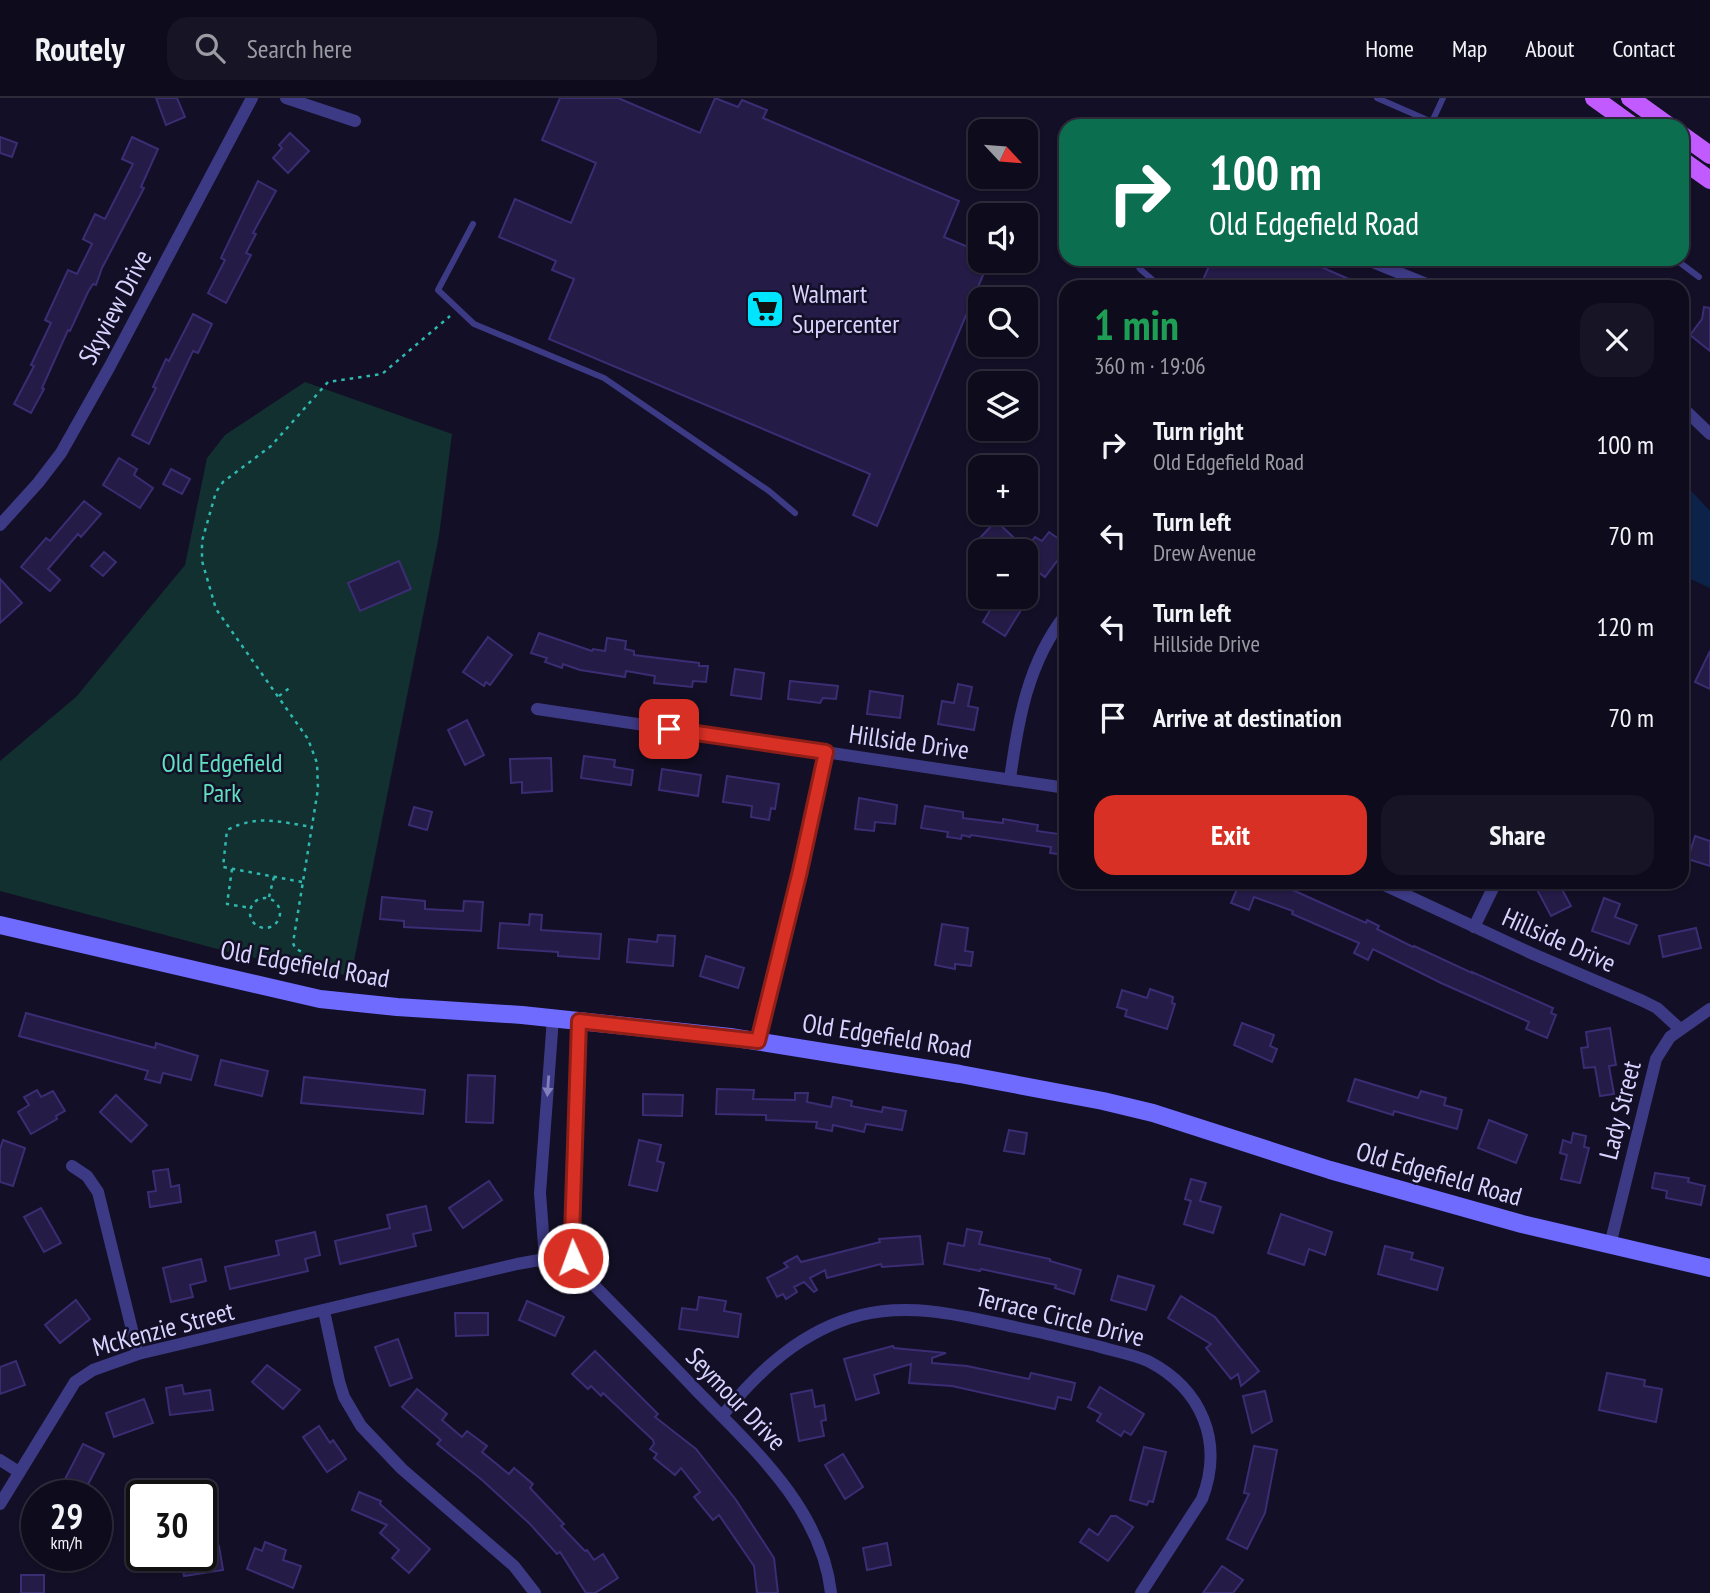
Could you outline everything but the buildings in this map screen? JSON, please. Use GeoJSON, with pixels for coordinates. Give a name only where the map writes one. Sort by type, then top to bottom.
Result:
{"type":"FeatureCollection","features":[{"type":"Feature","properties":{"kind":"main road"},"geometry":{"type":"LineString","coordinates":[[1594,98],[1623,119]]}},
{"type":"Feature","properties":{"kind":"main road"},"geometry":{"type":"LineString","coordinates":[[1630,98],[1659,119]]}},
{"type":"Feature","properties":{"kind":"main road"},"geometry":{"type":"LineString","coordinates":[[1689,140],[1710,155]]}},
{"type":"Feature","properties":{"kind":"main road"},"geometry":{"type":"LineString","coordinates":[[1689,165],[1710,180]]}},
{"type":"Feature","properties":{"kind":"street","name":"Skyview Drive"},"geometry":{"type":"LineString","coordinates":[[0,526],[61,453],[252,98]]}},
{"type":"Feature","properties":{"kind":"street"},"geometry":{"type":"LineString","coordinates":[[286,98],[355,121]]}},
{"type":"Feature","properties":{"kind":"street"},"geometry":{"type":"LineString","coordinates":[[1383,266],[1417,280]]}},
{"type":"Feature","properties":{"kind":"street"},"geometry":{"type":"LineString","coordinates":[[1689,414],[1710,433]]}},
{"type":"Feature","properties":{"kind":"street"},"geometry":{"type":"LineString","coordinates":[[1010,779],[1018,723],[1028,685],[1047,642],[1059,624]]}},
{"type":"Feature","properties":{"kind":"street","name":"Hillside Drive"},"geometry":{"type":"LineString","coordinates":[[537,709],[1059,787]]}},
{"type":"Feature","properties":{"kind":"street"},"geometry":{"type":"LineString","coordinates":[[758,1041],[826,752]]}},
{"type":"Feature","properties":{"kind":"street","name":"Hillside Drive"},"geometry":{"type":"LineString","coordinates":[[1393,889],[1474,928],[1643,1001],[1657,1008],[1680,1029]]}},
{"type":"Feature","properties":{"kind":"street"},"geometry":{"type":"LineString","coordinates":[[1474,928],[1493,889]]}},
{"type":"Feature","properties":{"kind":"street","name":"Old Edgefield Road"},"geometry":{"type":"LineString","coordinates":[[0,925],[320,999],[552,1018],[758,1041],[1103,1101],[1153,1113],[1356,1177],[1522,1224],[1710,1268]]}},
{"type":"Feature","properties":{"kind":"street","name":"Lady Street"},"geometry":{"type":"LineString","coordinates":[[1610,1245],[1656,1059],[1662,1047],[1680,1029],[1710,1009]]}},
{"type":"Feature","properties":{"kind":"street"},"geometry":{"type":"LineString","coordinates":[[552,1018],[540,1193],[545,1259],[573,1258],[579,1021]]}},
{"type":"Feature","properties":{"kind":"street"},"geometry":{"type":"LineString","coordinates":[[72,1166],[87,1176],[98,1192],[138,1354]]}},
{"type":"Feature","properties":{"kind":"street","name":"Seymour Drive"},"geometry":{"type":"LineString","coordinates":[[573,1258],[588,1279],[769,1465],[802,1514],[823,1561],[831,1593]]}},
{"type":"Feature","properties":{"kind":"street","name":"McKenzie Street"},"geometry":{"type":"LineString","coordinates":[[0,1504],[75,1382],[93,1370],[138,1354],[545,1259]]}},
{"type":"Feature","properties":{"kind":"street","name":"Terrace Circle Drive"},"geometry":{"type":"LineString","coordinates":[[722,1416],[756,1377],[792,1347],[841,1322],[882,1311],[925,1310],[946,1313],[1034,1331],[1146,1360],[1175,1379],[1194,1401],[1207,1428],[1211,1457],[1207,1486],[1202,1499],[1141,1593]]}},
{"type":"Feature","properties":{"kind":"street"},"geometry":{"type":"LineString","coordinates":[[324,1311],[339,1381],[361,1426],[402,1469],[514,1566],[535,1593]]}},
{"type":"Feature","properties":{"kind":"street"},"geometry":{"type":"LineString","coordinates":[[0,1460],[19,1472]]}},
{"type":"Feature","properties":{"kind":"lane"},"geometry":{"type":"LineString","coordinates":[[1377,98],[1391,101],[1421,119]]}},
{"type":"Feature","properties":{"kind":"lane"},"geometry":{"type":"LineString","coordinates":[[1433,119],[1443,98]]}},
{"type":"Feature","properties":{"kind":"lane"},"geometry":{"type":"LineString","coordinates":[[1406,111],[1410,101]]}},
{"type":"Feature","properties":{"kind":"lane"},"geometry":{"type":"LineString","coordinates":[[473,224],[439,290],[474,324],[604,378],[769,491],[795,513]]}},
{"type":"Feature","properties":{"kind":"lane"},"geometry":{"type":"LineString","coordinates":[[1138,266],[1152,280]]}},
{"type":"Feature","properties":{"kind":"lane"},"geometry":{"type":"LineString","coordinates":[[1684,266],[1699,277]]}},
{"type":"Feature","properties":{"kind":"path"},"geometry":{"type":"LineString","coordinates":[[300,968],[310,957],[293,946],[318,789],[317,763],[311,744],[219,615],[202,561],[205,526],[216,492],[223,482],[271,446],[328,382],[382,374],[459,309]]}},
{"type":"Feature","properties":{"kind":"path"},"geometry":{"type":"LineString","coordinates":[[279,696],[292,685]]}},
{"type":"Feature","properties":{"kind":"path"},"geometry":{"type":"LineString","coordinates":[[303,882],[223,867],[226,830],[243,822],[256,820],[313,827]]}},
{"type":"Feature","properties":{"kind":"path"},"geometry":{"type":"LineString","coordinates":[[232,869],[227,904],[251,908]]}},
{"type":"Feature","properties":{"kind":"path"},"geometry":{"type":"LineString","coordinates":[[268,898],[274,877]]}},
{"type":"Feature","properties":{"kind":"path"},"geometry":{"type":"LineString","coordinates":[[268,898],[277,903],[280,911],[278,920],[271,927],[257,926],[251,918],[251,908],[258,899],[268,898]]}},
{"type":"Feature","properties":{"kind":"green space","name":"Old Edgefield Park"},"geometry":{"type":"Polygon","coordinates":[[[305,382],[452,434],[439,536],[351,976],[240,955],[0,891],[0,761],[76,697],[185,565],[207,458],[225,435],[305,382]]]}},
{"type":"Feature","properties":{"kind":"water"},"geometry":{"type":"Polygon","coordinates":[[[1689,488],[1710,511],[1710,588],[1689,578],[1689,488]]]}},
{"type":"Feature","properties":{"kind":"place","name":"Walmart Supercenter"},"geometry":{"type":"Point","coordinates":[765,309]}},
{"type":"Feature","properties":{"kind":"route"},"geometry":{"type":"LineString","coordinates":[[573,1258],[579,1021],[758,1041],[826,752],[669,729]]}}]}
